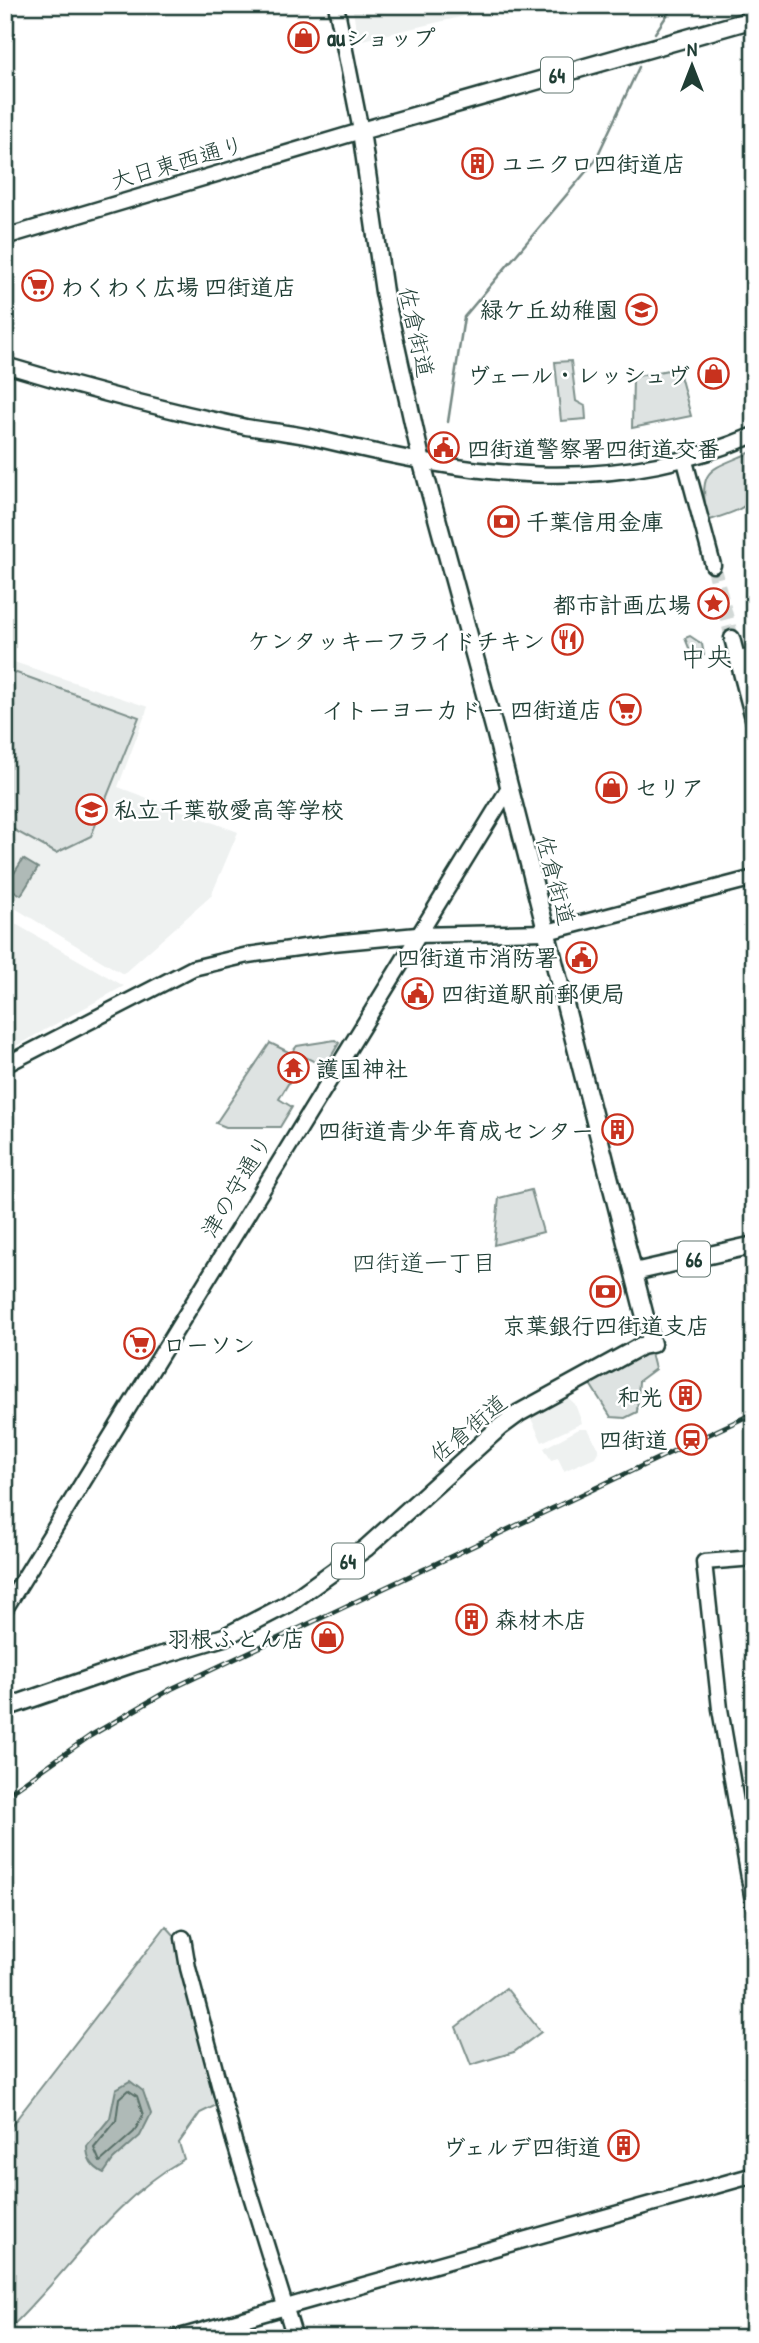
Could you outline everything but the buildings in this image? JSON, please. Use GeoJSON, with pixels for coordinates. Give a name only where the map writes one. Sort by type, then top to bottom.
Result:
{"type":"FeatureCollection","features":[{"type":"Feature","properties":{"kind":"main road","name":"64"},"geometry":{"type":"LineString","coordinates":[[361,131],[754,19]]}},
{"type":"Feature","properties":{"kind":"main road","name":"佐倉街道"},"geometry":{"type":"LineString","coordinates":[[5,1708],[132,1664],[224,1637],[259,1621],[312,1588],[394,1524],[519,1413],[641,1346],[652,1343],[547,932],[422,463],[384,292],[361,131]]}},
{"type":"Feature","properties":{"kind":"main road","name":"66"},"geometry":{"type":"LineString","coordinates":[[634,1272],[754,1245]]}},
{"type":"Feature","properties":{"kind":"street"},"geometry":{"type":"LineString","coordinates":[[336,5],[361,131]]}},
{"type":"Feature","properties":{"kind":"street","name":"大日東西通り"},"geometry":{"type":"LineString","coordinates":[[5,237],[361,131]]}},
{"type":"Feature","properties":{"kind":"street"},"geometry":{"type":"LineString","coordinates":[[5,365],[84,389],[422,463],[545,476],[622,472],[685,461],[754,435]]}},
{"type":"Feature","properties":{"kind":"street"},"geometry":{"type":"LineString","coordinates":[[685,461],[713,565]]}},
{"type":"Feature","properties":{"kind":"street"},"geometry":{"type":"LineString","coordinates":[[732,638],[754,722]]}},
{"type":"Feature","properties":{"kind":"street"},"geometry":{"type":"LineString","coordinates":[[738,660],[754,655]]}},
{"type":"Feature","properties":{"kind":"street","name":"津の守通り"},"geometry":{"type":"LineString","coordinates":[[5,1609],[509,788]]}},
{"type":"Feature","properties":{"kind":"street"},"geometry":{"type":"LineString","coordinates":[[5,1065],[193,968],[289,948],[418,935],[547,932],[754,878]]}},
{"type":"Feature","properties":{"kind":"street"},"geometry":{"type":"LineString","coordinates":[[754,1558],[704,1562],[720,1709],[754,1906]]}},
{"type":"Feature","properties":{"kind":"street"},"geometry":{"type":"LineString","coordinates":[[183,1938],[188,1968],[234,2141],[295,2338]]}},
{"type":"Feature","properties":{"kind":"street"},"geometry":{"type":"LineString","coordinates":[[176,2338],[754,2175]]}},
{"type":"Feature","properties":{"kind":"shaded area"},"geometry":{"type":"Polygon","coordinates":[[[352,5],[485,5],[486,11],[358,41],[352,5]]]}},
{"type":"Feature","properties":{"kind":"shaded area"},"geometry":{"type":"Polygon","coordinates":[[[571,361],[576,401],[585,406],[586,419],[561,421],[555,362],[571,361]]]}},
{"type":"Feature","properties":{"kind":"shaded area"},"geometry":{"type":"Polygon","coordinates":[[[678,368],[691,416],[632,428],[633,377],[678,368]]]}},
{"type":"Feature","properties":{"kind":"shaded area"},"geometry":{"type":"Polygon","coordinates":[[[754,451],[754,482],[750,500],[745,506],[707,521],[704,490],[709,473],[754,451]]]}},
{"type":"Feature","properties":{"kind":"shaded area"},"geometry":{"type":"Polygon","coordinates":[[[690,636],[702,644],[704,655],[693,658],[685,638],[690,636]]]}},
{"type":"Feature","properties":{"kind":"shaded area","name":"私立千葉敬愛高等学校"},"geometry":{"type":"Polygon","coordinates":[[[5,659],[148,707],[118,787],[238,832],[211,896],[123,974],[5,902],[5,659]]]}},
{"type":"Feature","properties":{"kind":"shaded area"},"geometry":{"type":"Polygon","coordinates":[[[11,671],[139,717],[91,836],[56,853],[5,825],[5,687],[11,671]]]}},
{"type":"Feature","properties":{"kind":"shaded area"},"geometry":{"type":"Polygon","coordinates":[[[5,918],[124,986],[5,1052],[5,918]]]}},
{"type":"Feature","properties":{"kind":"shaded area"},"geometry":{"type":"Polygon","coordinates":[[[335,1040],[339,1043],[325,1067],[293,1051],[297,1046],[335,1040]]]}},
{"type":"Feature","properties":{"kind":"shaded area"},"geometry":{"type":"Polygon","coordinates":[[[270,1043],[303,1059],[279,1099],[292,1107],[280,1127],[226,1127],[216,1123],[270,1043]]]}},
{"type":"Feature","properties":{"kind":"shaded area"},"geometry":{"type":"Polygon","coordinates":[[[531,1190],[543,1232],[494,1245],[499,1198],[531,1190]]]}},
{"type":"Feature","properties":{"kind":"shaded area"},"geometry":{"type":"Polygon","coordinates":[[[645,1350],[651,1353],[655,1369],[639,1381],[637,1412],[625,1418],[611,1417],[590,1384],[594,1376],[645,1350]]]}},
{"type":"Feature","properties":{"kind":"shaded area"},"geometry":{"type":"Polygon","coordinates":[[[565,1395],[575,1404],[582,1423],[542,1442],[529,1414],[565,1395]]]}},
{"type":"Feature","properties":{"kind":"shaded area"},"geometry":{"type":"Polygon","coordinates":[[[579,1429],[587,1429],[599,1450],[595,1457],[564,1471],[558,1458],[551,1460],[544,1448],[579,1429]]]}},
{"type":"Feature","properties":{"kind":"shaded area"},"geometry":{"type":"Polygon","coordinates":[[[166,1926],[176,1937],[183,1938],[225,2101],[200,2113],[179,2143],[184,2159],[158,2176],[111,2217],[5,2333],[5,2134],[166,1926]]]}},
{"type":"Feature","properties":{"kind":"shaded area"},"geometry":{"type":"Polygon","coordinates":[[[506,1988],[541,2032],[514,2052],[471,2065],[456,2027],[506,1988]]]}},
{"type":"Feature","properties":{"kind":"water"},"geometry":{"type":"Polygon","coordinates":[[[23,859],[38,868],[21,895],[6,886],[23,859]]]}},
{"type":"Feature","properties":{"kind":"water"},"geometry":{"type":"Polygon","coordinates":[[[130,2081],[143,2091],[151,2114],[140,2136],[113,2160],[104,2173],[91,2162],[87,2146],[110,2118],[116,2089],[130,2081]]]}},
{"type":"Feature","properties":{"kind":"waterway"},"geometry":{"type":"LineString","coordinates":[[655,33],[674,5]]}},
{"type":"Feature","properties":{"kind":"waterway"},"geometry":{"type":"LineString","coordinates":[[448,422],[464,317],[595,161],[639,67]]}},
{"type":"Feature","properties":{"kind":"tunnel"},"geometry":{"type":"LineString","coordinates":[[713,565],[732,638]]}},
{"type":"Feature","properties":{"kind":"railway"},"geometry":{"type":"LineString","coordinates":[[5,1796],[90,1736],[171,1689],[754,1413]]}},
{"type":"Feature","properties":{"kind":"place","name":"auショップ"},"geometry":{"type":"Point","coordinates":[304,37]}},
{"type":"Feature","properties":{"kind":"place","name":"ユニクロ四街道店"},"geometry":{"type":"Point","coordinates":[478,163]}},
{"type":"Feature","properties":{"kind":"place","name":"わくわく広場 四街道店"},"geometry":{"type":"Point","coordinates":[38,286]}},
{"type":"Feature","properties":{"kind":"place","name":"緑ケ丘幼稚園"},"geometry":{"type":"Point","coordinates":[641,309]}},
{"type":"Feature","properties":{"kind":"place","name":"ヴェール・レッシュヴ"},"geometry":{"type":"Point","coordinates":[713,374]}},
{"type":"Feature","properties":{"kind":"place","name":"四街道警察署四街道交番"},"geometry":{"type":"Point","coordinates":[444,448]}},
{"type":"Feature","properties":{"kind":"place","name":"千葉信用金庫"},"geometry":{"type":"Point","coordinates":[503,521]}},
{"type":"Feature","properties":{"kind":"place","name":"都市計画広場"},"geometry":{"type":"Point","coordinates":[714,604]}},
{"type":"Feature","properties":{"kind":"place","name":"ケンタッキーフライドチキン"},"geometry":{"type":"Point","coordinates":[568,640]}},
{"type":"Feature","properties":{"kind":"place","name":"イトーヨーカドー 四街道店"},"geometry":{"type":"Point","coordinates":[625,709]}},
{"type":"Feature","properties":{"kind":"place","name":"セリア"},"geometry":{"type":"Point","coordinates":[612,787]}},
{"type":"Feature","properties":{"kind":"place","name":"私立千葉敬愛高等学校"},"geometry":{"type":"Point","coordinates":[91,809]}},
{"type":"Feature","properties":{"kind":"place","name":"四街道市消防署"},"geometry":{"type":"Point","coordinates":[581,957]}},
{"type":"Feature","properties":{"kind":"place","name":"四街道駅前郵便局"},"geometry":{"type":"Point","coordinates":[418,993]}},
{"type":"Feature","properties":{"kind":"place","name":"護国神社"},"geometry":{"type":"Point","coordinates":[293,1068]}},
{"type":"Feature","properties":{"kind":"place","name":"四街道青少年育成センター"},"geometry":{"type":"Point","coordinates":[617,1130]}},
{"type":"Feature","properties":{"kind":"place","name":"京葉銀行四街道支店"},"geometry":{"type":"Point","coordinates":[606,1291]}},
{"type":"Feature","properties":{"kind":"place","name":"ローソン"},"geometry":{"type":"Point","coordinates":[140,1344]}},
{"type":"Feature","properties":{"kind":"place","name":"和光"},"geometry":{"type":"Point","coordinates":[686,1396]}},
{"type":"Feature","properties":{"kind":"place","name":"四街道"},"geometry":{"type":"Point","coordinates":[691,1439]}},
{"type":"Feature","properties":{"kind":"place","name":"森材木店"},"geometry":{"type":"Point","coordinates":[472,1619]}},
{"type":"Feature","properties":{"kind":"place","name":"羽根ふとん店"},"geometry":{"type":"Point","coordinates":[328,1638]}},
{"type":"Feature","properties":{"kind":"place","name":"ヴェルデ四街道"},"geometry":{"type":"Point","coordinates":[624,2146]}},
{"type":"Feature","properties":{"kind":"district","name":"中央"},"geometry":{"type":"Point","coordinates":[706,656]}},
{"type":"Feature","properties":{"kind":"district","name":"四街道一丁目"},"geometry":{"type":"Point","coordinates":[424,1262]}}]}
